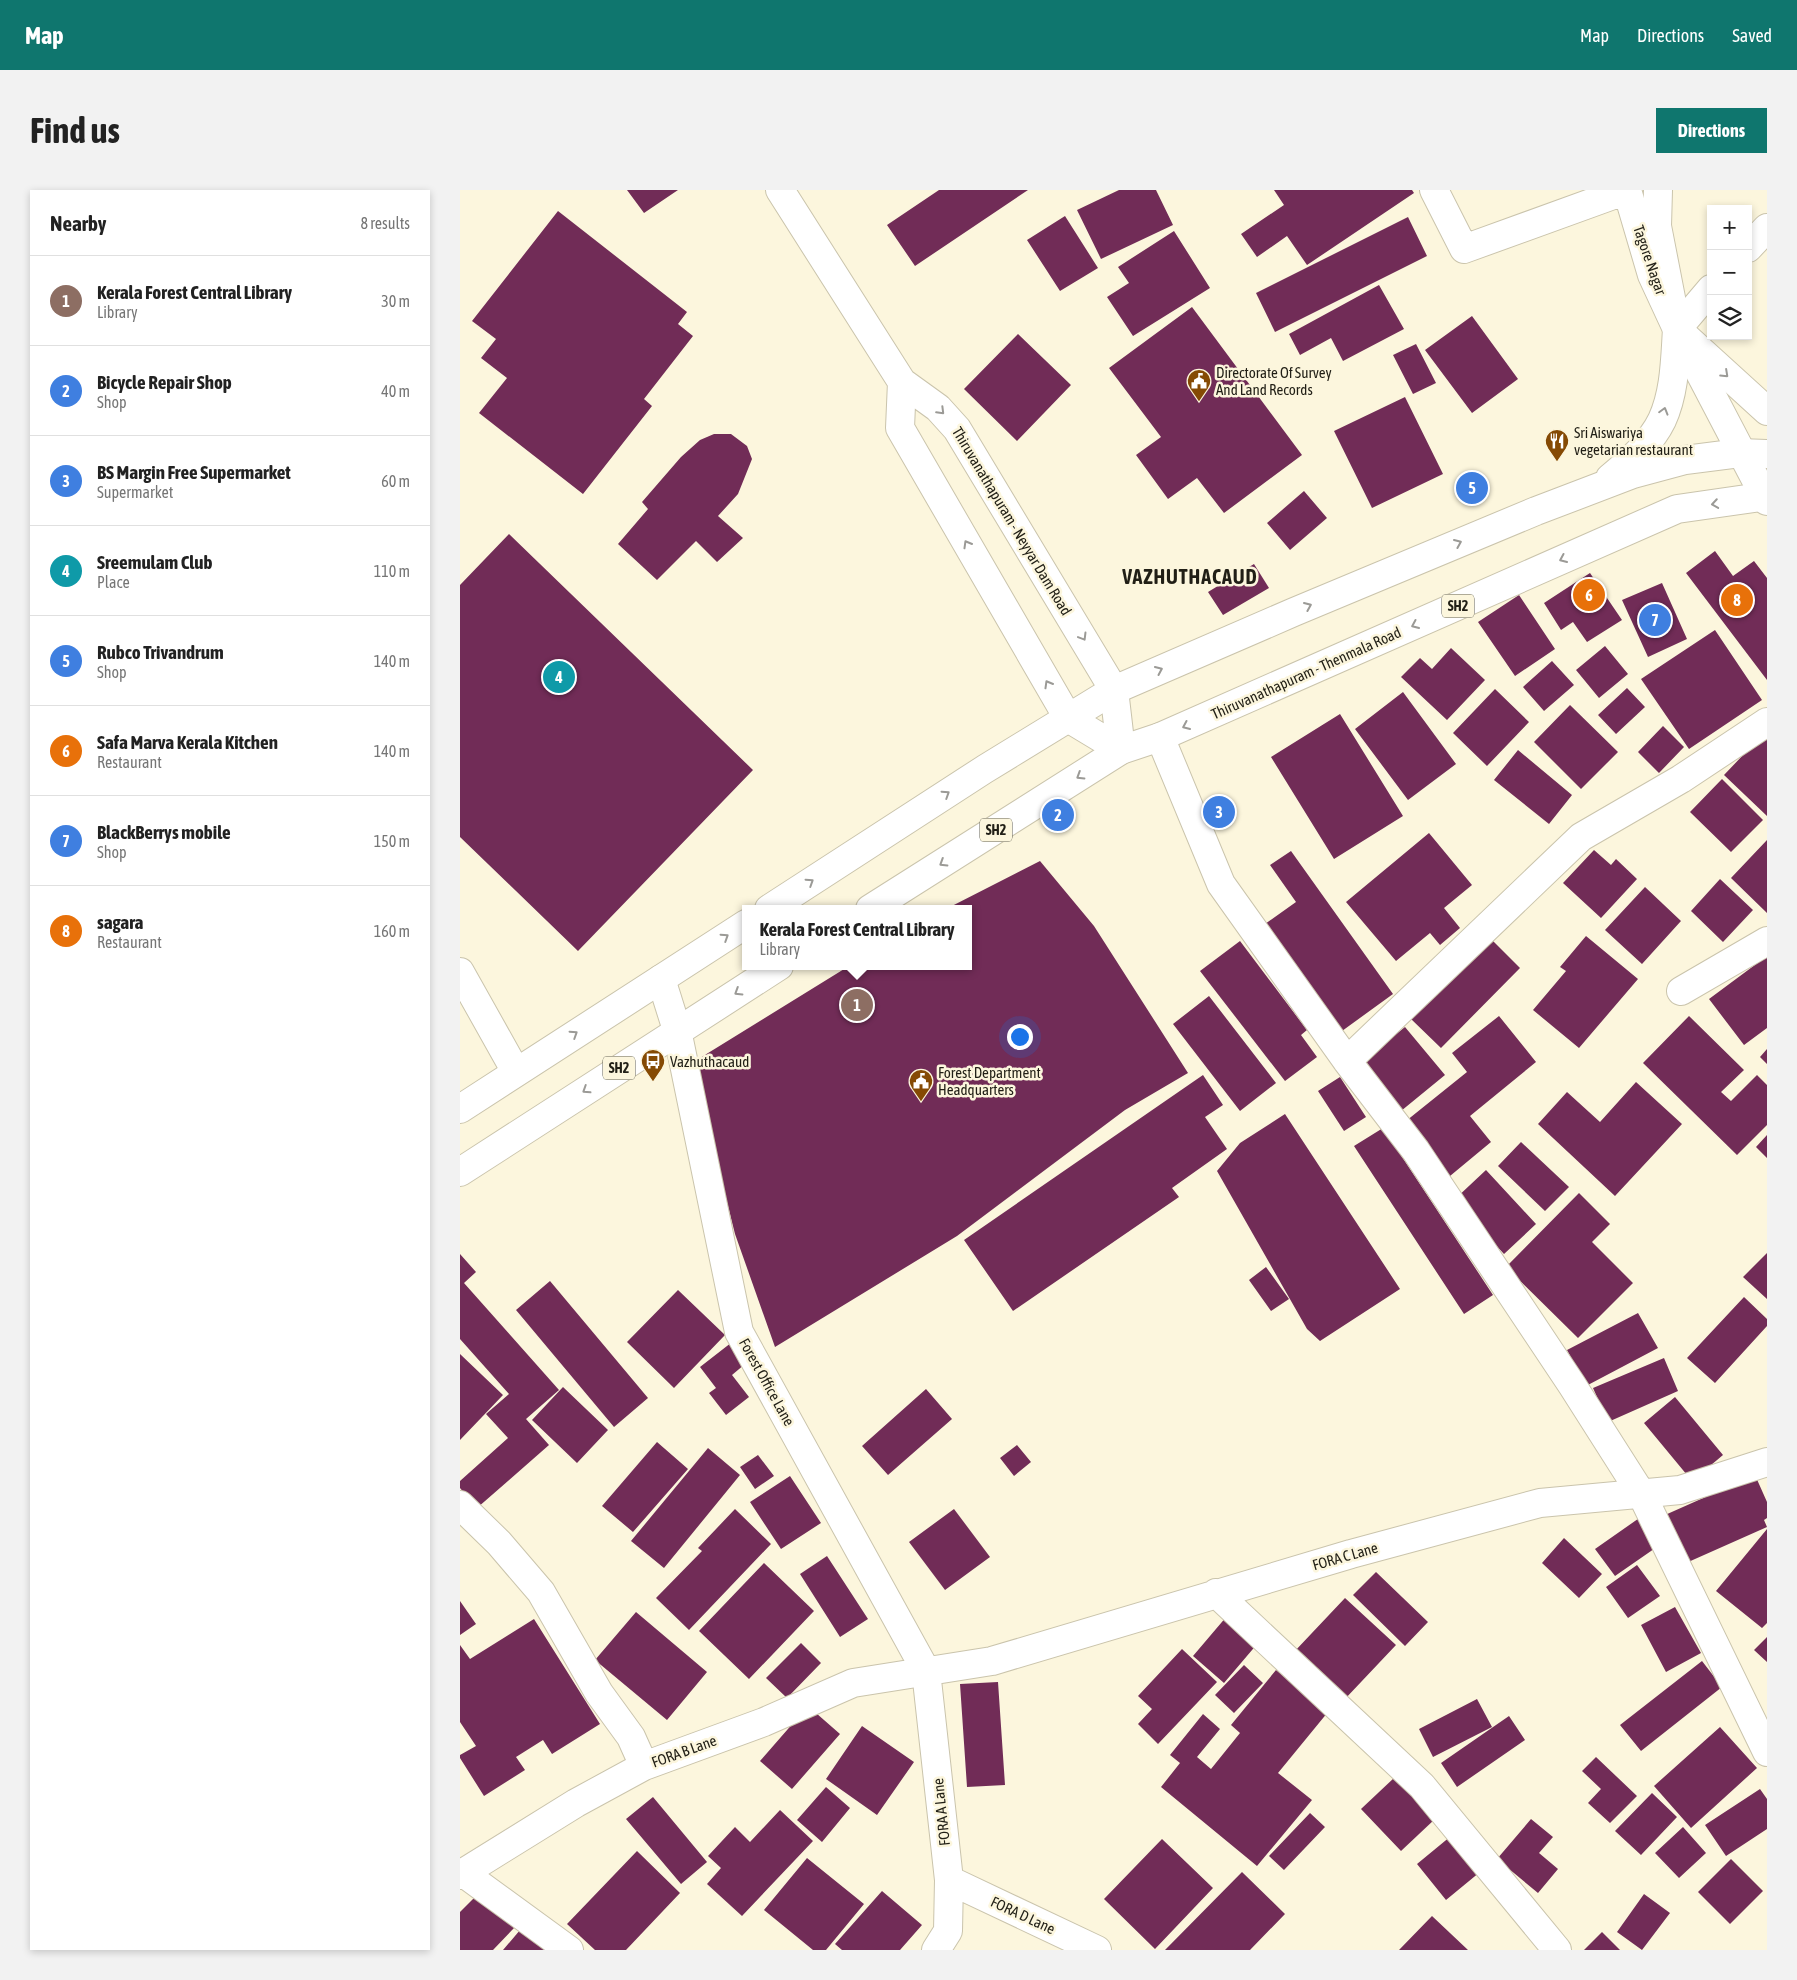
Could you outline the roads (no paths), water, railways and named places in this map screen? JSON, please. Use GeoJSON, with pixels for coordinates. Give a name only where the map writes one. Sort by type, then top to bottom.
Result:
{"type":"FeatureCollection","features":[{"type":"Feature","properties":{"kind":"street","name":"Thiruvanathapuram - Neyyar Dam Road"},"geometry":{"type":"LineString","coordinates":[[780,190],[902,382],[938,408],[957,428],[1114,690]]}},
{"type":"Feature","properties":{"kind":"street"},"geometry":{"type":"LineString","coordinates":[[1434,190],[1464,249],[1627,190]]}},
{"type":"Feature","properties":{"kind":"street","name":"Tagore Nagar"},"geometry":{"type":"LineString","coordinates":[[1627,190],[1652,275],[1677,329]]}},
{"type":"Feature","properties":{"kind":"street"},"geometry":{"type":"LineString","coordinates":[[1600,487],[1635,456],[1662,421],[1674,379],[1677,329],[1658,226],[1658,190]]}},
{"type":"Feature","properties":{"kind":"street"},"geometry":{"type":"LineString","coordinates":[[1752,244],[1767,228]]}},
{"type":"Feature","properties":{"kind":"street"},"geometry":{"type":"LineString","coordinates":[[1677,329],[1707,294]]}},
{"type":"Feature","properties":{"kind":"street"},"geometry":{"type":"LineString","coordinates":[[1677,329],[1767,411]]}},
{"type":"Feature","properties":{"kind":"street"},"geometry":{"type":"LineString","coordinates":[[1677,329],[1740,453],[1766,498]]}},
{"type":"Feature","properties":{"kind":"street"},"geometry":{"type":"LineString","coordinates":[[902,382],[900,428],[1068,718],[1121,750]]}},
{"type":"Feature","properties":{"kind":"street"},"geometry":{"type":"LineString","coordinates":[[775,905],[985,769],[1114,690],[1294,612],[1536,511],[1633,474],[1685,460],[1740,453],[1767,454]]}},
{"type":"Feature","properties":{"kind":"street","name":"Thiruvanathapuram - Thenmala Road"},"geometry":{"type":"LineString","coordinates":[[876,905],[1121,750],[1160,737],[1677,509],[1766,498]]}},
{"type":"Feature","properties":{"kind":"street"},"geometry":{"type":"LineString","coordinates":[[1114,690],[1121,750]]}},
{"type":"Feature","properties":{"kind":"street"},"geometry":{"type":"LineString","coordinates":[[1348,1061],[1581,837],[1681,778],[1767,722]]}},
{"type":"Feature","properties":{"kind":"street"},"geometry":{"type":"LineString","coordinates":[[1160,737],[1221,884],[1421,1159],[1572,1385],[1642,1495],[1767,1752]]}},
{"type":"Feature","properties":{"kind":"street"},"geometry":{"type":"LineString","coordinates":[[460,1109],[742,927]]}},
{"type":"Feature","properties":{"kind":"street"},"geometry":{"type":"LineString","coordinates":[[1681,991],[1767,941]]}},
{"type":"Feature","properties":{"kind":"street","name":"SH2"},"geometry":{"type":"LineString","coordinates":[[460,1172],[677,1030],[773,970]]}},
{"type":"Feature","properties":{"kind":"street"},"geometry":{"type":"LineString","coordinates":[[460,972],[516,1072]]}},
{"type":"Feature","properties":{"kind":"street","name":"Forest Office Lane"},"geometry":{"type":"LineString","coordinates":[[660,979],[677,1030],[739,1332],[926,1671]]}},
{"type":"Feature","properties":{"kind":"street","name":"FORA C Lane"},"geometry":{"type":"LineString","coordinates":[[926,1671],[992,1661],[1216,1594],[1540,1503],[1680,1490],[1767,1462]]}},
{"type":"Feature","properties":{"kind":"street"},"geometry":{"type":"LineString","coordinates":[[460,1505],[499,1543],[541,1592],[600,1693],[631,1737],[644,1766]]}},
{"type":"Feature","properties":{"kind":"street"},"geometry":{"type":"LineString","coordinates":[[1216,1594],[1422,1786],[1557,1950]]}},
{"type":"Feature","properties":{"kind":"street","name":"FORA B Lane"},"geometry":{"type":"LineString","coordinates":[[461,1874],[576,1803],[644,1766],[764,1722],[853,1683],[926,1671]]}},
{"type":"Feature","properties":{"kind":"street","name":"FORA A Lane"},"geometry":{"type":"LineString","coordinates":[[926,1671],[949,1880],[948,1931],[936,1950]]}},
{"type":"Feature","properties":{"kind":"street"},"geometry":{"type":"LineString","coordinates":[[461,1874],[569,1950]]}},
{"type":"Feature","properties":{"kind":"street","name":"FORA D Lane"},"geometry":{"type":"LineString","coordinates":[[949,1880],[1097,1950]]}},
{"type":"Feature","properties":{"kind":"place","name":"Directorate Of Survey And Land Records"},"geometry":{"type":"Point","coordinates":[1199,402]}},
{"type":"Feature","properties":{"kind":"place","name":"Sri Aiswariya vegetarian restaurant"},"geometry":{"type":"Point","coordinates":[1557,462]}},
{"type":"Feature","properties":{"kind":"place","name":"Rubco Trivandrum"},"geometry":{"type":"Point","coordinates":[1472,488]}},
{"type":"Feature","properties":{"kind":"place","name":"Safa Marva Kerala Kitchen"},"geometry":{"type":"Point","coordinates":[1589,595]}},
{"type":"Feature","properties":{"kind":"place","name":"sagara"},"geometry":{"type":"Point","coordinates":[1737,600]}},
{"type":"Feature","properties":{"kind":"place","name":"BlackBerrys mobile"},"geometry":{"type":"Point","coordinates":[1655,620]}},
{"type":"Feature","properties":{"kind":"place","name":"Sreemulam Club"},"geometry":{"type":"Point","coordinates":[559,677]}},
{"type":"Feature","properties":{"kind":"place","name":"BS Margin Free Supermarket"},"geometry":{"type":"Point","coordinates":[1219,812]}},
{"type":"Feature","properties":{"kind":"place","name":"Bicycle Repair Shop"},"geometry":{"type":"Point","coordinates":[1058,815]}},
{"type":"Feature","properties":{"kind":"place","name":"Kerala Forest Central Library"},"geometry":{"type":"Point","coordinates":[857,1005]}},
{"type":"Feature","properties":{"kind":"place","name":"Vazhuthacaud"},"geometry":{"type":"Point","coordinates":[653,1082]}},
{"type":"Feature","properties":{"kind":"place","name":"Forest Department Headquarters"},"geometry":{"type":"Point","coordinates":[921,1102]}},
{"type":"Feature","properties":{"kind":"district","name":"VAZHUTHACAUD"},"geometry":{"type":"Point","coordinates":[1190,576]}}]}
